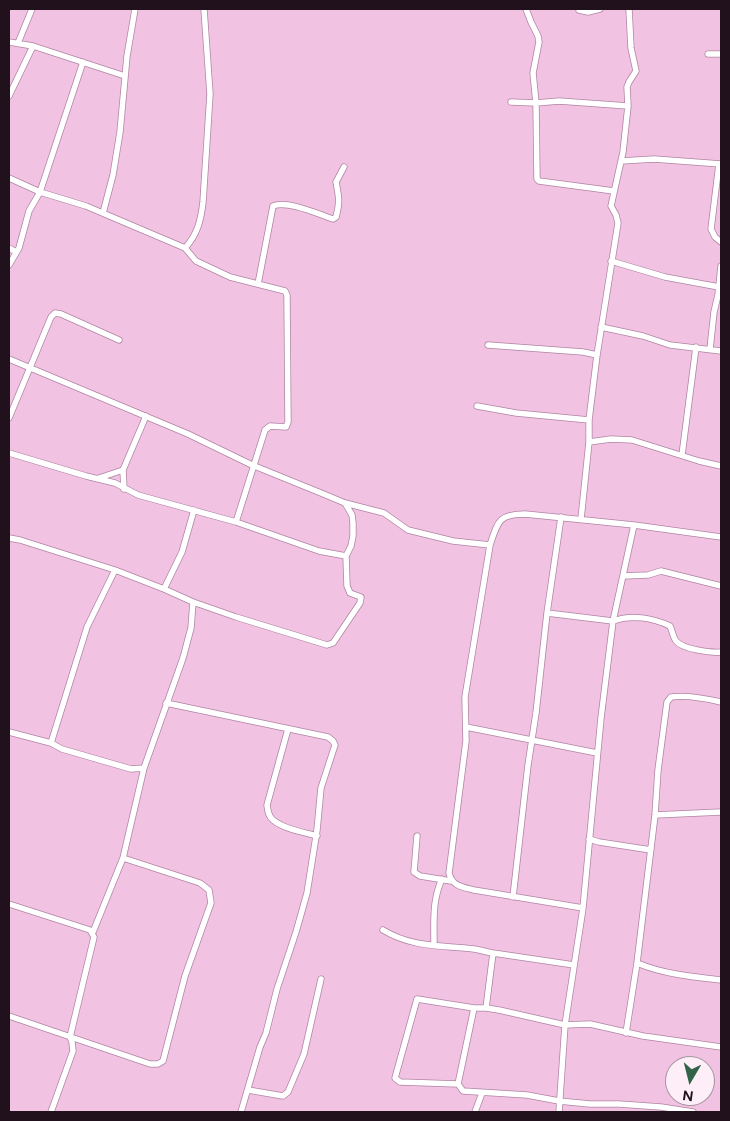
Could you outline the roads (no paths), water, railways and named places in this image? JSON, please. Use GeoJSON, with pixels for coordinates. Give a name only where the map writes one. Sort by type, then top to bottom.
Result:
{"type":"FeatureCollection","features":[{"type":"Feature","properties":{"kind":"street"},"geometry":{"type":"LineString","coordinates":[[18,44],[32,9]]}},
{"type":"Feature","properties":{"kind":"street"},"geometry":{"type":"LineString","coordinates":[[103,213],[113,175],[119,140],[127,56],[135,9]]}},
{"type":"Feature","properties":{"kind":"street"},"geometry":{"type":"LineString","coordinates":[[186,248],[194,239],[201,219],[203,202],[210,94],[204,9]]}},
{"type":"Feature","properties":{"kind":"street"},"geometry":{"type":"LineString","coordinates":[[526,9],[539,42],[533,73],[536,103],[537,178],[540,181],[614,191]]}},
{"type":"Feature","properties":{"kind":"street"},"geometry":{"type":"LineString","coordinates":[[579,10],[588,12],[600,9]]}},
{"type":"Feature","properties":{"kind":"street"},"geometry":{"type":"LineString","coordinates":[[581,519],[589,442],[589,420],[597,355],[618,223],[611,206],[621,161],[629,82],[636,71],[631,48],[628,9]]}},
{"type":"Feature","properties":{"kind":"street"},"geometry":{"type":"LineString","coordinates":[[9,42],[33,46],[125,76]]}},
{"type":"Feature","properties":{"kind":"street"},"geometry":{"type":"LineString","coordinates":[[9,96],[33,46]]}},
{"type":"Feature","properties":{"kind":"street"},"geometry":{"type":"LineString","coordinates":[[708,54],[721,54]]}},
{"type":"Feature","properties":{"kind":"street"},"geometry":{"type":"LineString","coordinates":[[9,265],[16,252],[28,211],[40,192],[83,62]]}},
{"type":"Feature","properties":{"kind":"street"},"geometry":{"type":"LineString","coordinates":[[511,102],[536,103],[559,101],[628,106]]}},
{"type":"Feature","properties":{"kind":"street"},"geometry":{"type":"LineString","coordinates":[[621,161],[654,159],[720,164],[711,229],[715,237],[721,242]]}},
{"type":"Feature","properties":{"kind":"street"},"geometry":{"type":"LineString","coordinates":[[258,284],[273,206],[278,203],[288,204],[334,219],[336,218],[340,204],[336,182],[344,167]]}},
{"type":"Feature","properties":{"kind":"street"},"geometry":{"type":"LineString","coordinates":[[9,178],[40,192],[78,203],[186,248],[196,261],[230,277],[280,288],[285,291],[287,296],[288,422],[286,427],[267,427],[265,430],[252,465],[236,522]]}},
{"type":"Feature","properties":{"kind":"street"},"geometry":{"type":"LineString","coordinates":[[9,248],[16,252]]}},
{"type":"Feature","properties":{"kind":"street"},"geometry":{"type":"LineString","coordinates":[[611,261],[665,277],[719,287]]}},
{"type":"Feature","properties":{"kind":"street"},"geometry":{"type":"LineString","coordinates":[[710,349],[721,266]]}},
{"type":"Feature","properties":{"kind":"street"},"geometry":{"type":"LineString","coordinates":[[9,418],[51,317],[55,313],[119,340]]}},
{"type":"Feature","properties":{"kind":"street"},"geometry":{"type":"LineString","coordinates":[[601,326],[643,336],[670,345],[721,351]]}},
{"type":"Feature","properties":{"kind":"street"},"geometry":{"type":"LineString","coordinates":[[488,345],[583,352],[597,355]]}},
{"type":"Feature","properties":{"kind":"street"},"geometry":{"type":"LineString","coordinates":[[682,455],[696,347]]}},
{"type":"Feature","properties":{"kind":"street"},"geometry":{"type":"LineString","coordinates":[[9,359],[202,440],[252,465],[345,503],[384,513],[408,530],[453,541],[490,545]]}},
{"type":"Feature","properties":{"kind":"street"},"geometry":{"type":"LineString","coordinates":[[477,406],[516,413],[589,420]]}},
{"type":"Feature","properties":{"kind":"street"},"geometry":{"type":"LineString","coordinates":[[124,489],[123,470],[146,416]]}},
{"type":"Feature","properties":{"kind":"street"},"geometry":{"type":"LineString","coordinates":[[589,442],[611,439],[632,440],[721,466]]}},
{"type":"Feature","properties":{"kind":"street"},"geometry":{"type":"LineString","coordinates":[[9,453],[115,483],[138,495],[236,522],[319,551],[346,556]]}},
{"type":"Feature","properties":{"kind":"street"},"geometry":{"type":"LineString","coordinates":[[97,478],[123,470]]}},
{"type":"Feature","properties":{"kind":"street"},"geometry":{"type":"LineString","coordinates":[[9,538],[115,570],[193,602],[327,645],[334,643],[360,603],[361,597],[348,590],[346,556],[351,546],[353,529],[352,515],[345,503]]}},
{"type":"Feature","properties":{"kind":"street"},"geometry":{"type":"LineString","coordinates":[[164,589],[182,552],[194,510]]}},
{"type":"Feature","properties":{"kind":"street"},"geometry":{"type":"LineString","coordinates":[[451,881],[449,873],[460,795],[466,727],[465,697],[490,545],[495,528],[502,517],[511,514],[525,514],[561,517],[721,537]]}},
{"type":"Feature","properties":{"kind":"street"},"geometry":{"type":"LineString","coordinates":[[513,897],[547,613],[561,517]]}},
{"type":"Feature","properties":{"kind":"street"},"geometry":{"type":"LineString","coordinates":[[559,1112],[565,1025],[583,908],[597,753],[613,621],[634,525]]}},
{"type":"Feature","properties":{"kind":"street"},"geometry":{"type":"LineString","coordinates":[[51,743],[88,627],[115,570]]}},
{"type":"Feature","properties":{"kind":"street"},"geometry":{"type":"LineString","coordinates":[[623,576],[648,575],[661,571],[721,586]]}},
{"type":"Feature","properties":{"kind":"street"},"geometry":{"type":"LineString","coordinates":[[51,1112],[73,1051],[70,1037],[94,937],[93,932],[123,858],[144,768],[185,651],[191,628],[193,602]]}},
{"type":"Feature","properties":{"kind":"street"},"geometry":{"type":"LineString","coordinates":[[547,613],[613,621],[634,617],[664,623],[670,626],[675,640],[680,644],[708,652],[721,652]]}},
{"type":"Feature","properties":{"kind":"street"},"geometry":{"type":"LineString","coordinates":[[626,1032],[637,963],[667,702],[671,697],[677,696],[721,702]]}},
{"type":"Feature","properties":{"kind":"street"},"geometry":{"type":"LineString","coordinates":[[166,704],[328,738],[335,745],[322,788],[308,893],[241,1112]]}},
{"type":"Feature","properties":{"kind":"street"},"geometry":{"type":"LineString","coordinates":[[466,727],[597,753]]}},
{"type":"Feature","properties":{"kind":"street"},"geometry":{"type":"LineString","coordinates":[[288,729],[267,805],[268,814],[273,820],[285,826],[316,836]]}},
{"type":"Feature","properties":{"kind":"street"},"geometry":{"type":"LineString","coordinates":[[9,732],[131,768],[144,768]]}},
{"type":"Feature","properties":{"kind":"street"},"geometry":{"type":"LineString","coordinates":[[655,815],[721,812]]}},
{"type":"Feature","properties":{"kind":"street"},"geometry":{"type":"LineString","coordinates":[[416,836],[414,872],[420,876],[451,881],[458,886],[474,890],[583,908]]}},
{"type":"Feature","properties":{"kind":"street"},"geometry":{"type":"LineString","coordinates":[[589,839],[650,850]]}},
{"type":"Feature","properties":{"kind":"street"},"geometry":{"type":"LineString","coordinates":[[9,1016],[150,1064],[158,1064],[163,1061],[185,976],[212,903],[209,890],[200,883],[123,858]]}},
{"type":"Feature","properties":{"kind":"street"},"geometry":{"type":"LineString","coordinates":[[434,945],[435,902],[437,890],[442,879]]}},
{"type":"Feature","properties":{"kind":"street"},"geometry":{"type":"LineString","coordinates":[[9,904],[84,927],[93,932]]}},
{"type":"Feature","properties":{"kind":"street"},"geometry":{"type":"LineString","coordinates":[[382,930],[395,938],[410,942],[444,948],[475,949],[574,965]]}},
{"type":"Feature","properties":{"kind":"street"},"geometry":{"type":"LineString","coordinates":[[486,1008],[493,953]]}},
{"type":"Feature","properties":{"kind":"street"},"geometry":{"type":"LineString","coordinates":[[637,963],[648,968],[698,978],[721,980]]}},
{"type":"Feature","properties":{"kind":"street"},"geometry":{"type":"LineString","coordinates":[[248,1090],[283,1096],[288,1092],[304,1054],[322,979]]}},
{"type":"Feature","properties":{"kind":"street"},"geometry":{"type":"LineString","coordinates":[[458,1084],[400,1082],[395,1078],[417,998],[474,1008],[499,1010],[565,1025],[590,1024],[643,1036],[721,1047]]}},
{"type":"Feature","properties":{"kind":"street"},"geometry":{"type":"LineString","coordinates":[[474,1008],[458,1084],[463,1091],[527,1095],[590,1104],[661,1107],[693,1112]]}},
{"type":"Feature","properties":{"kind":"street"},"geometry":{"type":"LineString","coordinates":[[475,1112],[482,1093]]}}]}
